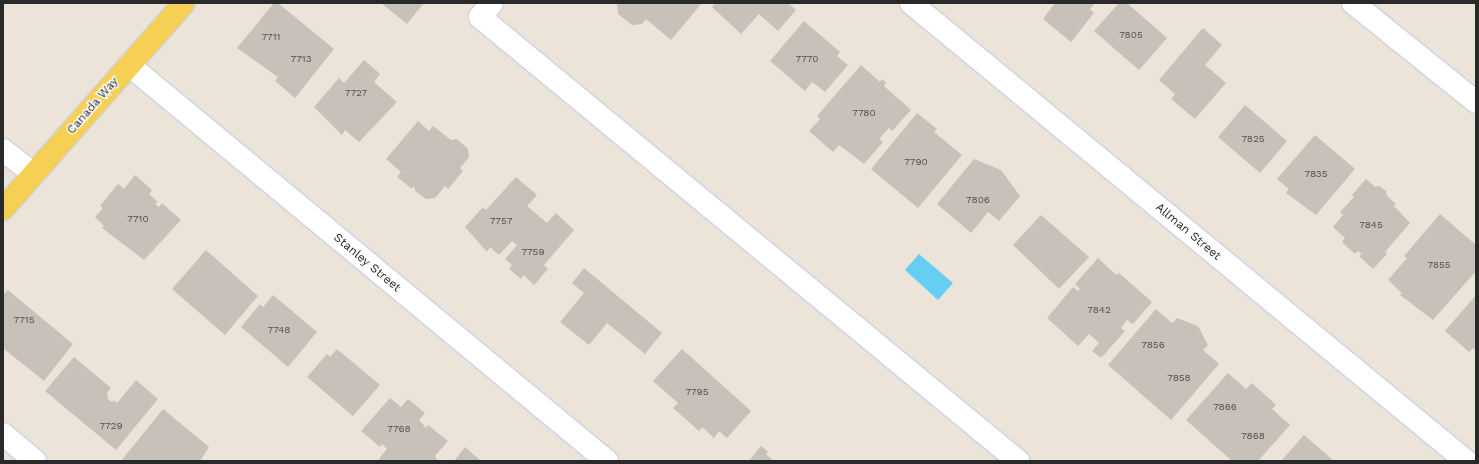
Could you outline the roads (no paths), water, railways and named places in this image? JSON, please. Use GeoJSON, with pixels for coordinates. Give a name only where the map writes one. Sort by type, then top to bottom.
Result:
{"type":"FeatureCollection","features":[{"type":"Feature","properties":{"kind":"main road","name":"Canada Way"},"geometry":{"type":"LineString","coordinates":[[3,209],[184,3]]}},
{"type":"Feature","properties":{"kind":"street"},"geometry":{"type":"LineString","coordinates":[[492,3],[480,17],[1018,461]]}},
{"type":"Feature","properties":{"kind":"street","name":"Allman Street"},"geometry":{"type":"LineString","coordinates":[[911,3],[1466,461]]}},
{"type":"Feature","properties":{"kind":"street"},"geometry":{"type":"LineString","coordinates":[[1353,3],[1476,102]]}},
{"type":"Feature","properties":{"kind":"street","name":"Stanley Street"},"geometry":{"type":"LineString","coordinates":[[129,65],[607,461]]}},
{"type":"Feature","properties":{"kind":"street"},"geometry":{"type":"LineString","coordinates":[[3,150],[34,174]]}},
{"type":"Feature","properties":{"kind":"street"},"geometry":{"type":"LineString","coordinates":[[3,434],[35,461]]}},
{"type":"Feature","properties":{"kind":"water"},"geometry":{"type":"Polygon","coordinates":[[[919,254],[953,283],[938,300],[905,270],[919,254]]]}}]}
